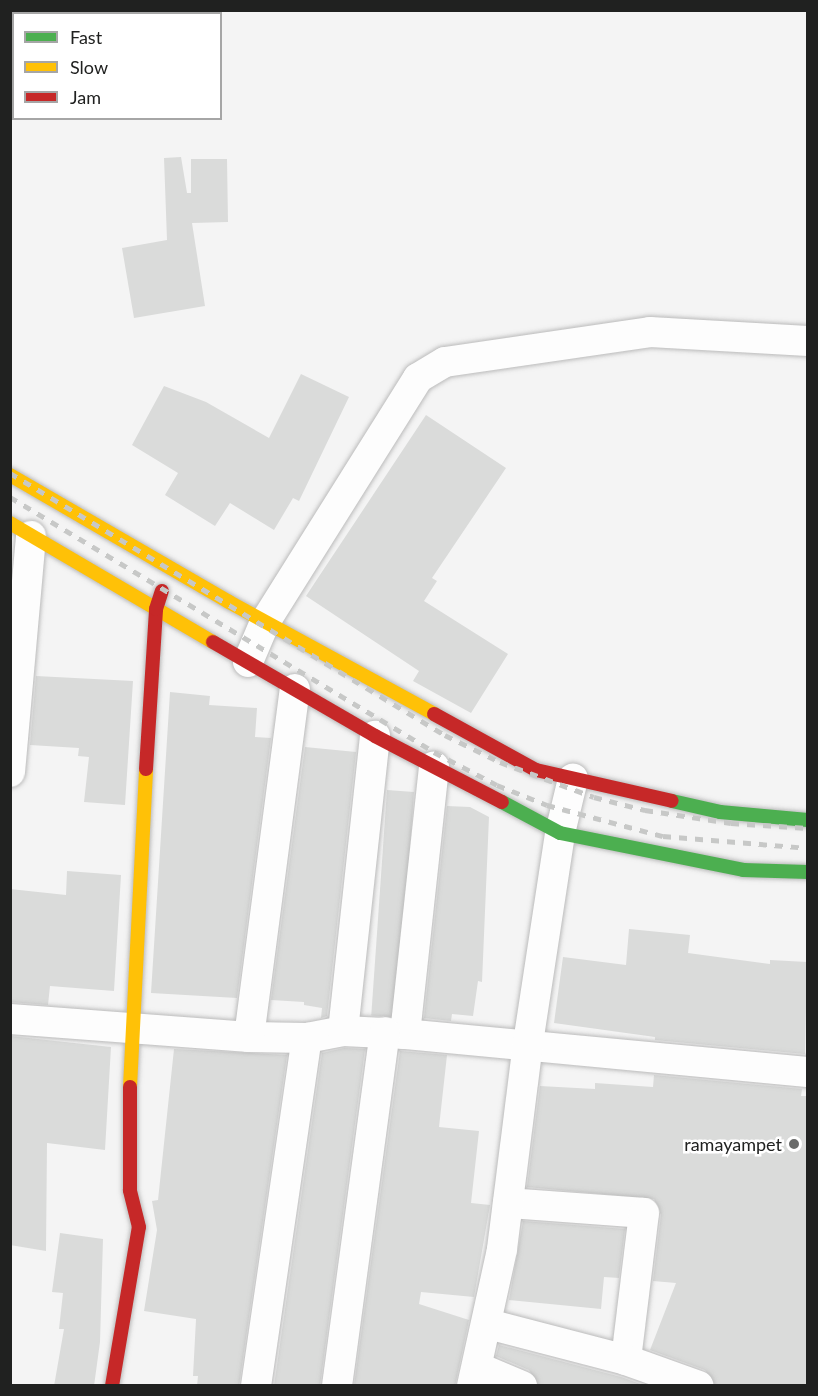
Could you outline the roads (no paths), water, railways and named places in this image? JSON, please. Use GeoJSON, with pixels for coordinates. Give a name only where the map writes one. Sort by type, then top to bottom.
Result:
{"type":"FeatureCollection","features":[{"type":"Feature","properties":{"kind":"street"},"geometry":{"type":"LineString","coordinates":[[248,662],[265,622],[418,378],[445,362],[650,332],[807,341]]}},
{"type":"Feature","properties":{"kind":"street"},"geometry":{"type":"LineString","coordinates":[[10,475],[265,622],[536,770],[720,812],[807,820]]}},
{"type":"Feature","properties":{"kind":"street"},"geometry":{"type":"LineString","coordinates":[[10,772],[21,530],[375,736],[560,833],[743,870],[807,872]]}},
{"type":"Feature","properties":{"kind":"street"},"geometry":{"type":"LineString","coordinates":[[112,1386],[139,1227],[130,1190],[130,1029],[156,609],[170,566]]}},
{"type":"Feature","properties":{"kind":"street"},"geometry":{"type":"LineString","coordinates":[[249,1037],[295,689]]}},
{"type":"Feature","properties":{"kind":"street"},"geometry":{"type":"LineString","coordinates":[[343,1031],[375,736]]}},
{"type":"Feature","properties":{"kind":"street"},"geometry":{"type":"LineString","coordinates":[[337,1386],[395,1033],[434,767]]}},
{"type":"Feature","properties":{"kind":"street"},"geometry":{"type":"LineString","coordinates":[[522,1386],[475,1376],[488,1324],[508,1203],[528,1043],[560,833],[573,779]]}},
{"type":"Feature","properties":{"kind":"street"},"geometry":{"type":"LineString","coordinates":[[10,1019],[249,1037],[307,1038],[343,1031],[395,1033],[528,1043],[807,1072]]}},
{"type":"Feature","properties":{"kind":"street"},"geometry":{"type":"LineString","coordinates":[[256,1386],[307,1038]]}},
{"type":"Feature","properties":{"kind":"street"},"geometry":{"type":"LineString","coordinates":[[508,1203],[644,1213],[626,1360]]}},
{"type":"Feature","properties":{"kind":"street"},"geometry":{"type":"LineString","coordinates":[[488,1324],[626,1360],[699,1386]]}},
{"type":"Feature","properties":{"kind":"railway"},"geometry":{"type":"LineString","coordinates":[[10,473],[445,735],[500,762],[594,797],[645,810],[731,823],[808,828]]}},
{"type":"Feature","properties":{"kind":"railway"},"geometry":{"type":"LineString","coordinates":[[10,497],[434,752],[497,785],[547,805],[663,836],[808,848]]}},
{"type":"Feature","properties":{"kind":"place","name":"ramayampet"},"geometry":{"type":"Point","coordinates":[794,1144]}}]}
